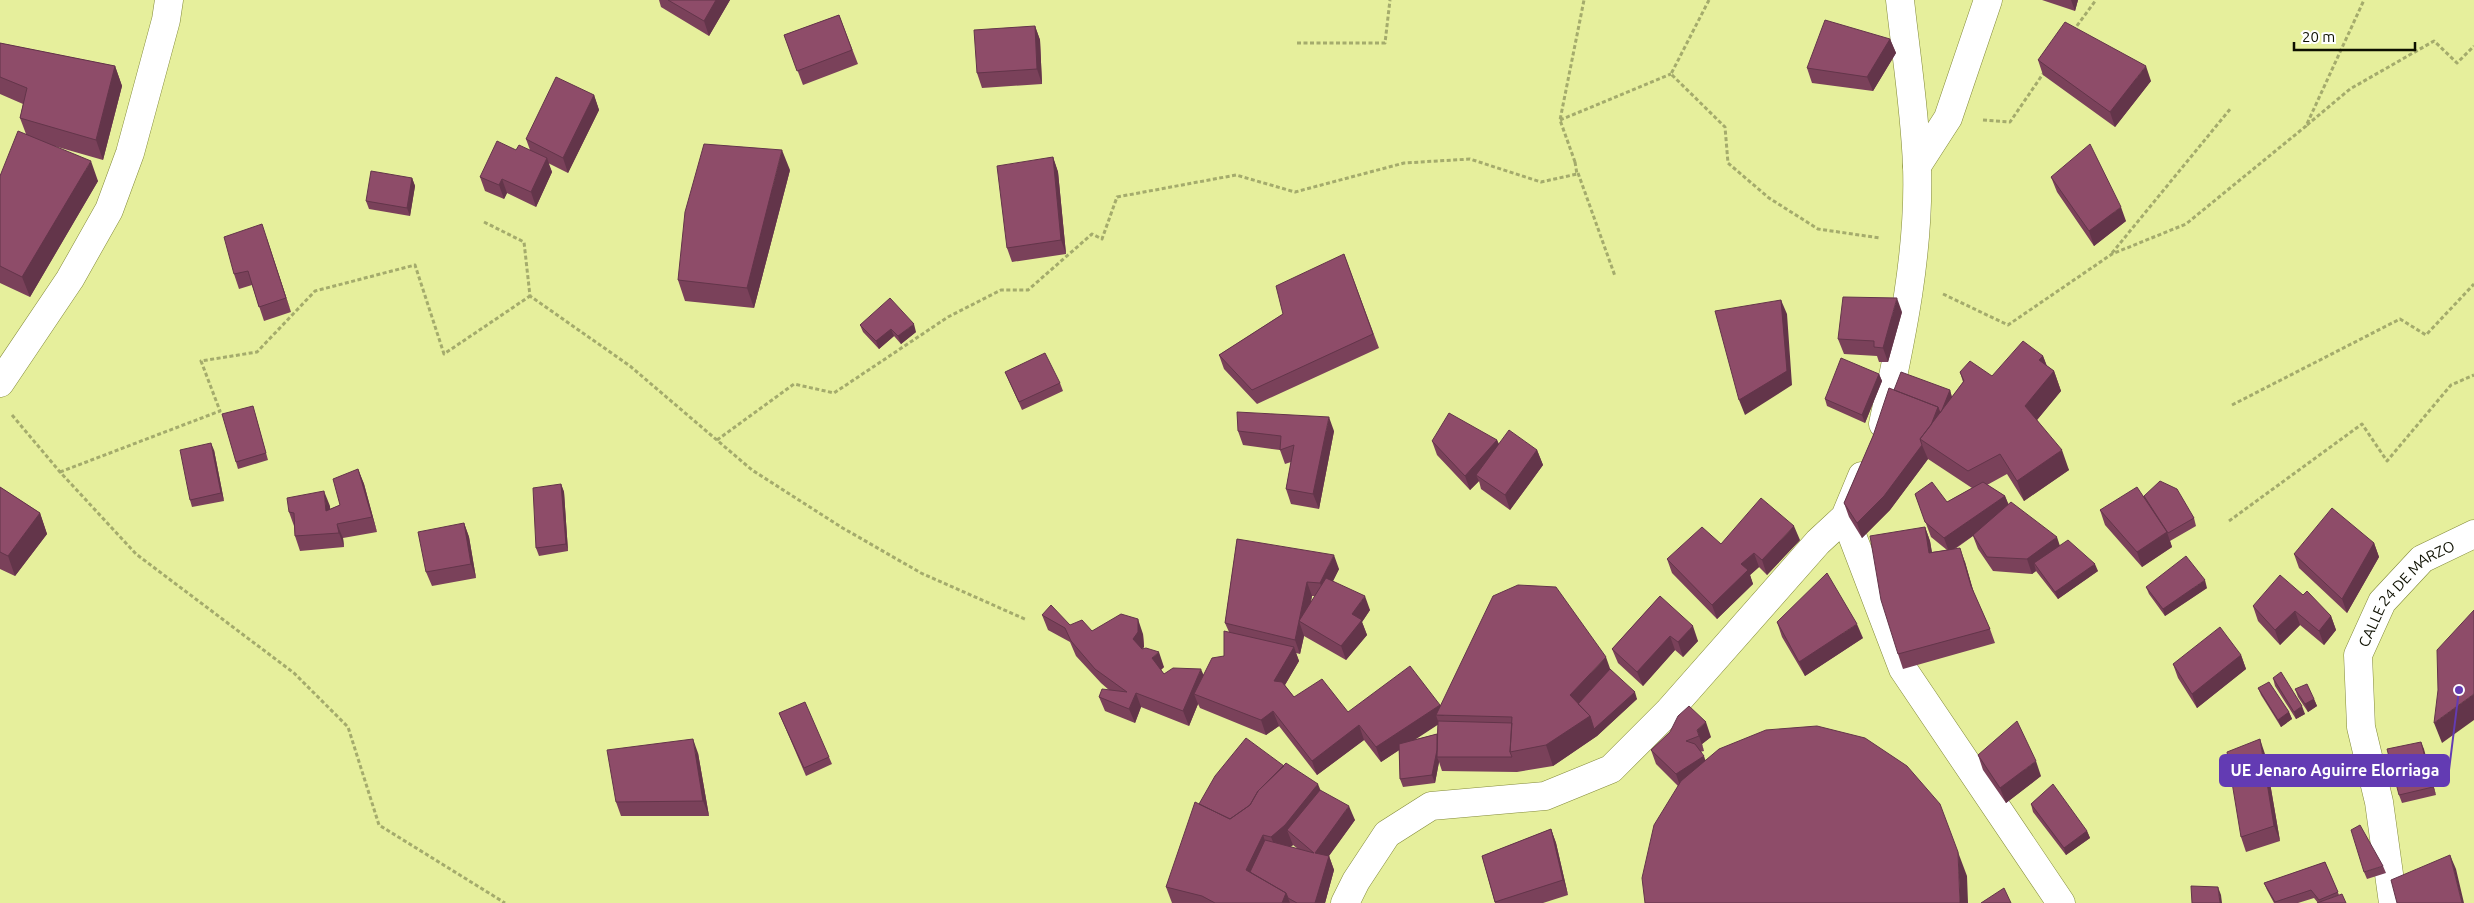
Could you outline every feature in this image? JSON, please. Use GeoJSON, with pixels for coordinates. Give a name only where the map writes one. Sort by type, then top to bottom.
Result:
{"type":"FeatureCollection","features":[{"type":"Feature","properties":{"kind":"street"},"geometry":{"type":"LineString","coordinates":[[3,395],[109,210],[130,153],[170,0]]}},
{"type":"Feature","properties":{"kind":"street"},"geometry":{"type":"LineString","coordinates":[[1345,903],[1356,882],[1387,834],[1431,806],[1545,796],[1611,769],[1668,712],[1818,542],[1845,517],[1882,425],[1906,313],[1915,242],[1917,166],[1900,0]]}},
{"type":"Feature","properties":{"kind":"street"},"geometry":{"type":"LineString","coordinates":[[1917,166],[1948,118],[1988,0]]}},
{"type":"Feature","properties":{"kind":"street"},"geometry":{"type":"LineString","coordinates":[[1845,517],[1903,669],[2062,903]]}},
{"type":"Feature","properties":{"kind":"street","name":"CALLE 24 DE MARZO"},"geometry":{"type":"LineString","coordinates":[[2393,903],[2379,802],[2361,727],[2358,655],[2382,602],[2422,559],[2474,534]]}},
{"type":"Feature","properties":{"kind":"path"},"geometry":{"type":"LineString","coordinates":[[1297,43],[1385,43],[1390,0]]}},
{"type":"Feature","properties":{"kind":"path"},"geometry":{"type":"LineString","coordinates":[[1584,0],[1560,120],[1615,276]]}},
{"type":"Feature","properties":{"kind":"path"},"geometry":{"type":"LineString","coordinates":[[1560,120],[1671,74],[1709,0]]}},
{"type":"Feature","properties":{"kind":"path"},"geometry":{"type":"LineString","coordinates":[[2070,36],[2096,0]]}},
{"type":"Feature","properties":{"kind":"path"},"geometry":{"type":"LineString","coordinates":[[2306,126],[2364,0]]}},
{"type":"Feature","properties":{"kind":"path"},"geometry":{"type":"LineString","coordinates":[[1909,278],[2008,325],[2112,254],[2186,224],[2350,89],[2434,41],[2457,63],[2474,46]]}},
{"type":"Feature","properties":{"kind":"path"},"geometry":{"type":"LineString","coordinates":[[1948,118],[2010,122],[2048,67]]}},
{"type":"Feature","properties":{"kind":"path"},"geometry":{"type":"LineString","coordinates":[[1671,74],[1725,127],[1728,163],[1769,198],[1818,229],[1915,242]]}},
{"type":"Feature","properties":{"kind":"path"},"geometry":{"type":"LineString","coordinates":[[2112,254],[2231,108]]}},
{"type":"Feature","properties":{"kind":"path"},"geometry":{"type":"LineString","coordinates":[[718,440],[794,384],[834,393],[948,317],[1001,290],[1028,290],[1092,234],[1102,239],[1117,197],[1236,175],[1295,192],[1404,163],[1470,159],[1541,182],[1577,174],[1574,162]]}},
{"type":"Feature","properties":{"kind":"path"},"geometry":{"type":"LineString","coordinates":[[484,222],[524,242],[530,296],[630,366],[752,470],[841,528],[921,573],[1027,620]]}},
{"type":"Feature","properties":{"kind":"path"},"geometry":{"type":"LineString","coordinates":[[60,472],[220,411],[201,360],[258,352],[315,291],[415,265],[444,354],[530,296]]}},
{"type":"Feature","properties":{"kind":"path"},"geometry":{"type":"LineString","coordinates":[[2232,405],[2400,319],[2426,335],[2474,284]]}},
{"type":"Feature","properties":{"kind":"path"},"geometry":{"type":"LineString","coordinates":[[2229,521],[2362,424],[2387,461],[2451,385],[2474,375]]}},
{"type":"Feature","properties":{"kind":"path"},"geometry":{"type":"LineString","coordinates":[[3,395],[60,472],[136,554],[294,673],[348,727],[379,825],[505,903]]}},
{"type":"Feature","properties":{"kind":"building"},"geometry":{"type":"Polygon","coordinates":[[[668,0],[716,0],[704,21],[668,0]]]}},
{"type":"Feature","properties":{"kind":"building"},"geometry":{"type":"Polygon","coordinates":[[[839,15],[852,50],[797,71],[784,35],[839,15]]]}},
{"type":"Feature","properties":{"kind":"building"},"geometry":{"type":"Polygon","coordinates":[[[1825,20],[1890,39],[1867,77],[1807,68],[1825,20]]]}},
{"type":"Feature","properties":{"kind":"building"},"geometry":{"type":"Polygon","coordinates":[[[2065,22],[2146,66],[2110,112],[2038,60],[2065,22]]]}},
{"type":"Feature","properties":{"kind":"building"},"geometry":{"type":"Polygon","coordinates":[[[1035,26],[1037,69],[977,73],[974,30],[1035,26]]]}},
{"type":"Feature","properties":{"kind":"building"},"geometry":{"type":"Polygon","coordinates":[[[0,43],[115,66],[96,140],[20,118],[27,88],[0,77],[0,43]]]}},
{"type":"Feature","properties":{"kind":"building"},"geometry":{"type":"Polygon","coordinates":[[[556,77],[594,95],[563,158],[526,139],[556,77]]]}},
{"type":"Feature","properties":{"kind":"building"},"geometry":{"type":"Polygon","coordinates":[[[18,131],[91,161],[22,277],[0,266],[0,176],[18,131]]]}},
{"type":"Feature","properties":{"kind":"building"},"geometry":{"type":"Polygon","coordinates":[[[497,141],[516,150],[519,145],[547,158],[531,192],[502,179],[499,185],[480,177],[497,141]]]}},
{"type":"Feature","properties":{"kind":"building"},"geometry":{"type":"Polygon","coordinates":[[[704,144],[782,150],[747,288],[678,280],[685,212],[704,144]]]}},
{"type":"Feature","properties":{"kind":"building"},"geometry":{"type":"Polygon","coordinates":[[[2090,144],[2121,207],[2089,231],[2051,177],[2090,144]]]}},
{"type":"Feature","properties":{"kind":"building"},"geometry":{"type":"Polygon","coordinates":[[[1053,157],[1061,240],[1007,248],[997,166],[1053,157]]]}},
{"type":"Feature","properties":{"kind":"building"},"geometry":{"type":"Polygon","coordinates":[[[371,171],[412,178],[407,208],[366,201],[371,171]]]}},
{"type":"Feature","properties":{"kind":"building"},"geometry":{"type":"Polygon","coordinates":[[[262,224],[286,298],[259,307],[248,271],[234,274],[224,237],[262,224]]]}},
{"type":"Feature","properties":{"kind":"building"},"geometry":{"type":"Polygon","coordinates":[[[1344,254],[1373,334],[1252,390],[1219,355],[1283,314],[1276,286],[1344,254]]]}},
{"type":"Feature","properties":{"kind":"building"},"geometry":{"type":"Polygon","coordinates":[[[1843,297],[1897,298],[1883,348],[1874,347],[1874,341],[1838,339],[1843,297]]]}},
{"type":"Feature","properties":{"kind":"building"},"geometry":{"type":"Polygon","coordinates":[[[890,298],[914,324],[898,336],[891,329],[876,341],[860,325],[890,298]]]}},
{"type":"Feature","properties":{"kind":"building"},"geometry":{"type":"Polygon","coordinates":[[[1781,300],[1787,371],[1739,400],[1715,311],[1781,300]]]}},
{"type":"Feature","properties":{"kind":"building"},"geometry":{"type":"Polygon","coordinates":[[[2023,341],[2043,356],[2039,360],[2054,371],[2025,406],[2062,450],[2017,481],[2000,454],[1968,471],[1920,439],[1964,381],[1960,372],[1970,361],[1992,376],[2023,341]]]}},
{"type":"Feature","properties":{"kind":"building"},"geometry":{"type":"Polygon","coordinates":[[[1045,353],[1060,383],[1019,402],[1005,372],[1045,353]]]}},
{"type":"Feature","properties":{"kind":"building"},"geometry":{"type":"Polygon","coordinates":[[[1841,358],[1879,374],[1862,415],[1825,399],[1841,358]]]}},
{"type":"Feature","properties":{"kind":"building"},"geometry":{"type":"Polygon","coordinates":[[[1901,372],[1950,390],[1940,413],[1938,407],[1894,390],[1901,372]]]}},
{"type":"Feature","properties":{"kind":"building"},"geometry":{"type":"Polygon","coordinates":[[[1889,388],[1938,407],[1931,425],[1920,439],[1922,445],[1884,496],[1857,523],[1844,503],[1873,436],[1889,388]]]}},
{"type":"Feature","properties":{"kind":"building"},"geometry":{"type":"Polygon","coordinates":[[[253,406],[266,453],[236,462],[222,414],[253,406]]]}},
{"type":"Feature","properties":{"kind":"building"},"geometry":{"type":"Polygon","coordinates":[[[1237,412],[1329,417],[1313,494],[1286,489],[1294,445],[1280,450],[1281,436],[1238,431],[1237,412]]]}},
{"type":"Feature","properties":{"kind":"building"},"geometry":{"type":"Polygon","coordinates":[[[1449,413],[1497,440],[1465,476],[1432,441],[1449,413]]]}},
{"type":"Feature","properties":{"kind":"building"},"geometry":{"type":"Polygon","coordinates":[[[1509,430],[1537,450],[1505,495],[1476,475],[1509,430]]]}},
{"type":"Feature","properties":{"kind":"building"},"geometry":{"type":"Polygon","coordinates":[[[211,443],[221,493],[190,500],[180,450],[211,443]]]}},
{"type":"Feature","properties":{"kind":"building"},"geometry":{"type":"Polygon","coordinates":[[[358,469],[372,517],[337,524],[339,533],[295,536],[294,513],[289,512],[287,498],[324,491],[326,511],[340,505],[333,479],[358,469]]]}},
{"type":"Feature","properties":{"kind":"building"},"geometry":{"type":"Polygon","coordinates":[[[2160,481],[2177,489],[2194,518],[2168,533],[2144,496],[2160,481]]]}},
{"type":"Feature","properties":{"kind":"building"},"geometry":{"type":"Polygon","coordinates":[[[1932,482],[1947,502],[1983,482],[2005,496],[1944,538],[1925,522],[1915,494],[1932,482]]]}},
{"type":"Feature","properties":{"kind":"building"},"geometry":{"type":"Polygon","coordinates":[[[561,484],[566,544],[536,548],[533,488],[561,484]]]}},
{"type":"Feature","properties":{"kind":"building"},"geometry":{"type":"Polygon","coordinates":[[[0,487],[40,513],[8,556],[0,552],[0,487]]]}},
{"type":"Feature","properties":{"kind":"building"},"geometry":{"type":"Polygon","coordinates":[[[2137,487],[2167,532],[2137,552],[2100,510],[2137,487]]]}},
{"type":"Feature","properties":{"kind":"building"},"geometry":{"type":"Polygon","coordinates":[[[1761,498],[1794,526],[1762,560],[1754,553],[1741,564],[1748,570],[1712,605],[1667,559],[1702,527],[1721,544],[1761,498]]]}},
{"type":"Feature","properties":{"kind":"building"},"geometry":{"type":"Polygon","coordinates":[[[2011,502],[2057,537],[2027,559],[1987,557],[1973,535],[2011,502]]]}},
{"type":"Feature","properties":{"kind":"building"},"geometry":{"type":"Polygon","coordinates":[[[2332,508],[2374,543],[2342,599],[2294,554],[2332,508]]]}},
{"type":"Feature","properties":{"kind":"building"},"geometry":{"type":"Polygon","coordinates":[[[464,523],[471,564],[426,572],[418,532],[464,523]]]}},
{"type":"Feature","properties":{"kind":"building"},"geometry":{"type":"Polygon","coordinates":[[[1925,527],[1929,553],[1960,548],[1971,586],[1990,629],[1898,654],[1881,600],[1870,536],[1925,527]]]}},
{"type":"Feature","properties":{"kind":"building"},"geometry":{"type":"Polygon","coordinates":[[[1237,539],[1334,555],[1320,583],[1307,582],[1295,640],[1225,623],[1237,539]]]}},
{"type":"Feature","properties":{"kind":"building"},"geometry":{"type":"Polygon","coordinates":[[[2068,540],[2095,564],[2055,592],[2034,563],[2068,540]]]}},
{"type":"Feature","properties":{"kind":"building"},"geometry":{"type":"Polygon","coordinates":[[[2186,556],[2205,580],[2163,609],[2146,587],[2186,556]]]}},
{"type":"Feature","properties":{"kind":"building"},"geometry":{"type":"Polygon","coordinates":[[[1827,573],[1857,624],[1799,662],[1777,622],[1827,573]]]}},
{"type":"Feature","properties":{"kind":"building"},"geometry":{"type":"Polygon","coordinates":[[[2280,575],[2303,595],[2307,591],[2331,616],[2319,631],[2295,611],[2275,630],[2253,606],[2280,575]]]}},
{"type":"Feature","properties":{"kind":"building"},"geometry":{"type":"Polygon","coordinates":[[[1326,578],[1365,596],[1352,614],[1362,620],[1341,646],[1299,621],[1326,578]]]}},
{"type":"Feature","properties":{"kind":"building"},"geometry":{"type":"Polygon","coordinates":[[[1518,585],[1556,587],[1606,657],[1570,695],[1590,716],[1546,745],[1510,752],[1512,717],[1436,715],[1493,596],[1518,585]]]}},
{"type":"Feature","properties":{"kind":"building"},"geometry":{"type":"Polygon","coordinates":[[[1660,596],[1693,626],[1678,642],[1670,636],[1637,672],[1612,649],[1660,596]]]}},
{"type":"Feature","properties":{"kind":"building"},"geometry":{"type":"Polygon","coordinates":[[[1051,605],[1070,625],[1082,620],[1092,631],[1121,614],[1138,619],[1138,632],[1133,639],[1142,649],[1146,648],[1159,652],[1152,658],[1164,674],[1173,668],[1201,669],[1183,711],[1136,693],[1129,709],[1099,697],[1102,689],[1127,692],[1095,669],[1071,641],[1065,628],[1042,615],[1051,605]]]}},
{"type":"Feature","properties":{"kind":"building"},"geometry":{"type":"Polygon","coordinates":[[[2474,610],[2474,694],[2434,723],[2438,690],[2437,650],[2474,610]]]}},
{"type":"Feature","properties":{"kind":"building"},"geometry":{"type":"Polygon","coordinates":[[[2220,627],[2241,655],[2192,694],[2173,664],[2220,627]]]}},
{"type":"Feature","properties":{"kind":"building"},"geometry":{"type":"Polygon","coordinates":[[[1224,631],[1294,647],[1274,681],[1282,682],[1294,697],[1322,679],[1348,712],[1410,666],[1440,705],[1376,747],[1359,725],[1312,761],[1273,711],[1261,720],[1194,694],[1212,658],[1224,656],[1224,631]]]}},
{"type":"Feature","properties":{"kind":"building"},"geometry":{"type":"Polygon","coordinates":[[[1610,669],[1635,692],[1594,729],[1590,716],[1578,704],[1610,669]]]}},
{"type":"Feature","properties":{"kind":"building"},"geometry":{"type":"Polygon","coordinates":[[[2281,672],[2302,706],[2294,712],[2273,678],[2281,672]]]}},
{"type":"Feature","properties":{"kind":"building"},"geometry":{"type":"Polygon","coordinates":[[[2269,682],[2289,712],[2278,720],[2258,688],[2269,682]]]}},
{"type":"Feature","properties":{"kind":"building"},"geometry":{"type":"Polygon","coordinates":[[[2307,684],[2314,699],[2305,704],[2295,689],[2307,684]]]}},
{"type":"Feature","properties":{"kind":"building"},"geometry":{"type":"Polygon","coordinates":[[[805,702],[829,757],[804,768],[779,713],[805,702]]]}},
{"type":"Feature","properties":{"kind":"building"},"geometry":{"type":"Polygon","coordinates":[[[1689,706],[1706,722],[1697,730],[1699,736],[1686,741],[1695,744],[1704,756],[1676,774],[1651,750],[1670,732],[1678,716],[1689,706]]]}},
{"type":"Feature","properties":{"kind":"building"},"geometry":{"type":"Polygon","coordinates":[[[1438,721],[1512,723],[1510,752],[1512,757],[1437,757],[1438,721]]]}},
{"type":"Feature","properties":{"kind":"building"},"geometry":{"type":"Polygon","coordinates":[[[2017,721],[2036,761],[2000,788],[1978,755],[2017,721]]]}},
{"type":"Feature","properties":{"kind":"building"},"geometry":{"type":"Polygon","coordinates":[[[1817,726],[1865,738],[1907,766],[1940,804],[1958,852],[1960,903],[1645,903],[1642,878],[1654,825],[1681,781],[1719,749],[1766,730],[1817,726]]]}},
{"type":"Feature","properties":{"kind":"building"},"geometry":{"type":"Polygon","coordinates":[[[1437,734],[1437,750],[1432,775],[1400,779],[1399,744],[1437,734]]]}},
{"type":"Feature","properties":{"kind":"building"},"geometry":{"type":"Polygon","coordinates":[[[1246,738],[1284,766],[1258,791],[1250,805],[1230,819],[1199,804],[1215,776],[1246,738]]]}},
{"type":"Feature","properties":{"kind":"building"},"geometry":{"type":"Polygon","coordinates":[[[693,739],[703,801],[616,802],[607,750],[693,739]]]}},
{"type":"Feature","properties":{"kind":"building"},"geometry":{"type":"Polygon","coordinates":[[[2260,739],[2274,826],[2241,837],[2227,752],[2260,739]]]}},
{"type":"Feature","properties":{"kind":"building"},"geometry":{"type":"Polygon","coordinates":[[[2421,742],[2433,787],[2399,795],[2387,749],[2421,742]]]}},
{"type":"Feature","properties":{"kind":"building"},"geometry":{"type":"Polygon","coordinates":[[[1286,763],[1318,784],[1285,825],[1271,837],[1263,835],[1246,870],[1286,893],[1282,903],[1215,903],[1202,896],[1166,887],[1195,802],[1230,819],[1250,805],[1258,791],[1286,763]]]}},
{"type":"Feature","properties":{"kind":"building"},"geometry":{"type":"Polygon","coordinates":[[[2053,784],[2087,831],[2064,848],[2031,804],[2053,784]]]}},
{"type":"Feature","properties":{"kind":"building"},"geometry":{"type":"Polygon","coordinates":[[[1320,790],[1349,806],[1315,853],[1329,856],[1315,903],[1297,903],[1288,898],[1286,893],[1250,872],[1265,840],[1314,853],[1287,830],[1320,790]]]}},
{"type":"Feature","properties":{"kind":"building"},"geometry":{"type":"Polygon","coordinates":[[[2360,825],[2383,866],[2364,872],[2351,830],[2360,825]]]}},
{"type":"Feature","properties":{"kind":"building"},"geometry":{"type":"Polygon","coordinates":[[[1551,829],[1563,880],[1495,902],[1482,856],[1551,829]]]}},
{"type":"Feature","properties":{"kind":"building"},"geometry":{"type":"Polygon","coordinates":[[[2450,855],[2462,903],[2397,903],[2391,880],[2450,855]]]}},
{"type":"Feature","properties":{"kind":"building"},"geometry":{"type":"Polygon","coordinates":[[[2325,862],[2338,892],[2319,900],[2311,890],[2275,902],[2264,883],[2325,862]]]}},
{"type":"Feature","properties":{"kind":"building"},"geometry":{"type":"Polygon","coordinates":[[[2191,886],[2218,887],[2220,903],[2192,903],[2191,886]]]}},
{"type":"Feature","properties":{"kind":"building"},"geometry":{"type":"Polygon","coordinates":[[[2004,888],[2011,903],[1981,903],[2004,888]]]}},
{"type":"Feature","properties":{"kind":"building"},"geometry":{"type":"Polygon","coordinates":[[[2342,894],[2346,903],[2317,903],[2342,894]]]}},
{"type":"Feature","properties":{"kind":"place","name":"UE Jenaro Aguirre Elorriaga"},"geometry":{"type":"Point","coordinates":[2459,690]}}]}
